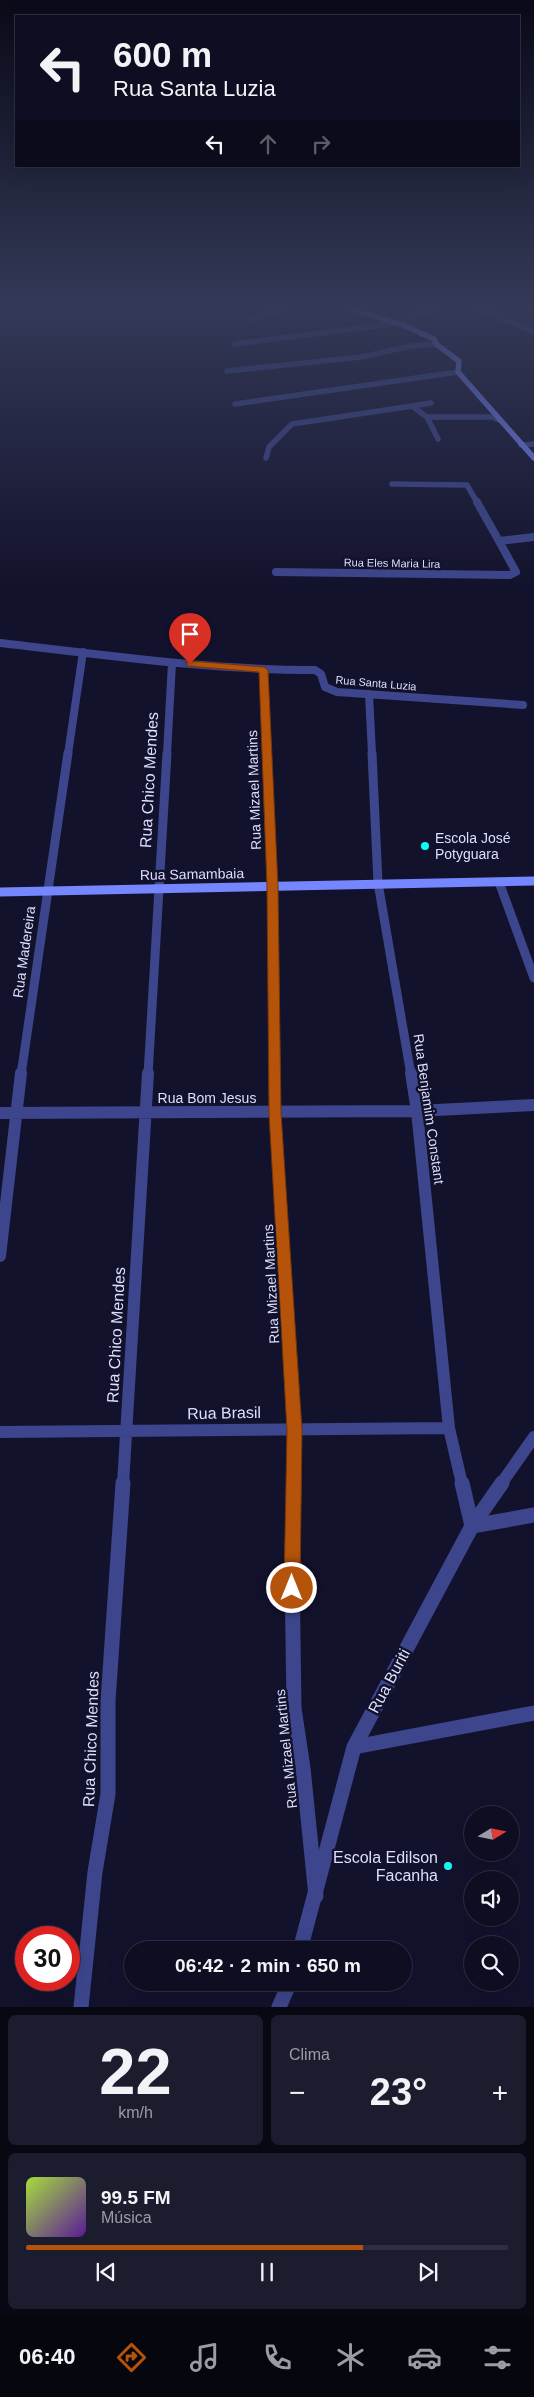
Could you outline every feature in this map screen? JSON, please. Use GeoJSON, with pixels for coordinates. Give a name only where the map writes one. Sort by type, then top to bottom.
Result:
{"type":"FeatureCollection","features":[{"type":"Feature","properties":{"kind":"street"},"geometry":{"type":"LineString","coordinates":[[235,404],[258,401]]}},
{"type":"Feature","properties":{"kind":"street"},"geometry":{"type":"LineString","coordinates":[[486,401],[499,420],[534,458]]}},
{"type":"Feature","properties":{"kind":"street"},"geometry":{"type":"LineString","coordinates":[[266,458],[269,447],[292,424],[386,408],[431,403]]}},
{"type":"Feature","properties":{"kind":"street"},"geometry":{"type":"LineString","coordinates":[[412,406],[426,417],[438,439]]}},
{"type":"Feature","properties":{"kind":"street"},"geometry":{"type":"LineString","coordinates":[[426,417],[492,417],[499,420]]}},
{"type":"Feature","properties":{"kind":"street"},"geometry":{"type":"LineString","coordinates":[[522,445],[534,444]]}},
{"type":"Feature","properties":{"kind":"street"},"geometry":{"type":"LineString","coordinates":[[392,484],[465,484],[493,528],[499,541],[534,536]]}},
{"type":"Feature","properties":{"kind":"street","name":"Rua Eles Maria Lira"},"geometry":{"type":"LineString","coordinates":[[276,572],[507,575],[516,572],[499,541]]}},
{"type":"Feature","properties":{"kind":"street","name":"Rua Santa Luzia"},"geometry":{"type":"LineString","coordinates":[[0,643],[264,670],[315,670],[321,674],[325,687],[328,689],[369,694],[523,705]]}},
{"type":"Feature","properties":{"kind":"street","name":"Rua Madereira"},"geometry":{"type":"LineString","coordinates":[[0,1256],[15,1112],[82,652]]}},
{"type":"Feature","properties":{"kind":"street","name":"Rua Chico Mendes"},"geometry":{"type":"LineString","coordinates":[[81,2007],[96,1872],[108,1794],[108,1701],[127,1432],[172,662]]}},
{"type":"Feature","properties":{"kind":"street","name":"Rua Mizael Martins"},"geometry":{"type":"LineString","coordinates":[[264,670],[273,887],[275,1113],[294,1430],[292,1569],[294,1708],[303,1768],[316,1896]]}},
{"type":"Feature","properties":{"kind":"street","name":"Rua Benjamim Constant"},"geometry":{"type":"LineString","coordinates":[[369,694],[378,884],[417,1111],[449,1428],[472,1526]]}},
{"type":"Feature","properties":{"kind":"street","name":"Rua Samambaia"},"geometry":{"type":"LineString","coordinates":[[0,892],[534,881]]}},
{"type":"Feature","properties":{"kind":"street"},"geometry":{"type":"LineString","coordinates":[[499,882],[534,977]]}},
{"type":"Feature","properties":{"kind":"street","name":"Rua Bom Jesus"},"geometry":{"type":"LineString","coordinates":[[0,1113],[417,1111],[534,1105]]}},
{"type":"Feature","properties":{"kind":"street","name":"Rua Brasil"},"geometry":{"type":"LineString","coordinates":[[0,1432],[449,1428]]}},
{"type":"Feature","properties":{"kind":"street","name":"Rua Buriti"},"geometry":{"type":"LineString","coordinates":[[303,1941],[354,1747],[472,1526],[534,1437]]}},
{"type":"Feature","properties":{"kind":"street"},"geometry":{"type":"LineString","coordinates":[[472,1526],[534,1515]]}},
{"type":"Feature","properties":{"kind":"street"},"geometry":{"type":"LineString","coordinates":[[354,1747],[534,1713]]}},
{"type":"Feature","properties":{"kind":"street"},"geometry":{"type":"LineString","coordinates":[[280,2007],[286,1991]]}},
{"type":"Feature","properties":{"kind":"place","name":"Escola José Potyguara"},"geometry":{"type":"Point","coordinates":[425,846]}},
{"type":"Feature","properties":{"kind":"place","name":"Escola Edilson Facanha"},"geometry":{"type":"Point","coordinates":[448,1866]}},
{"type":"Feature","properties":{"kind":"route"},"geometry":{"type":"LineString","coordinates":[[190,664],[264,670],[273,887],[275,1113],[294,1430],[292,1588]]}}]}
